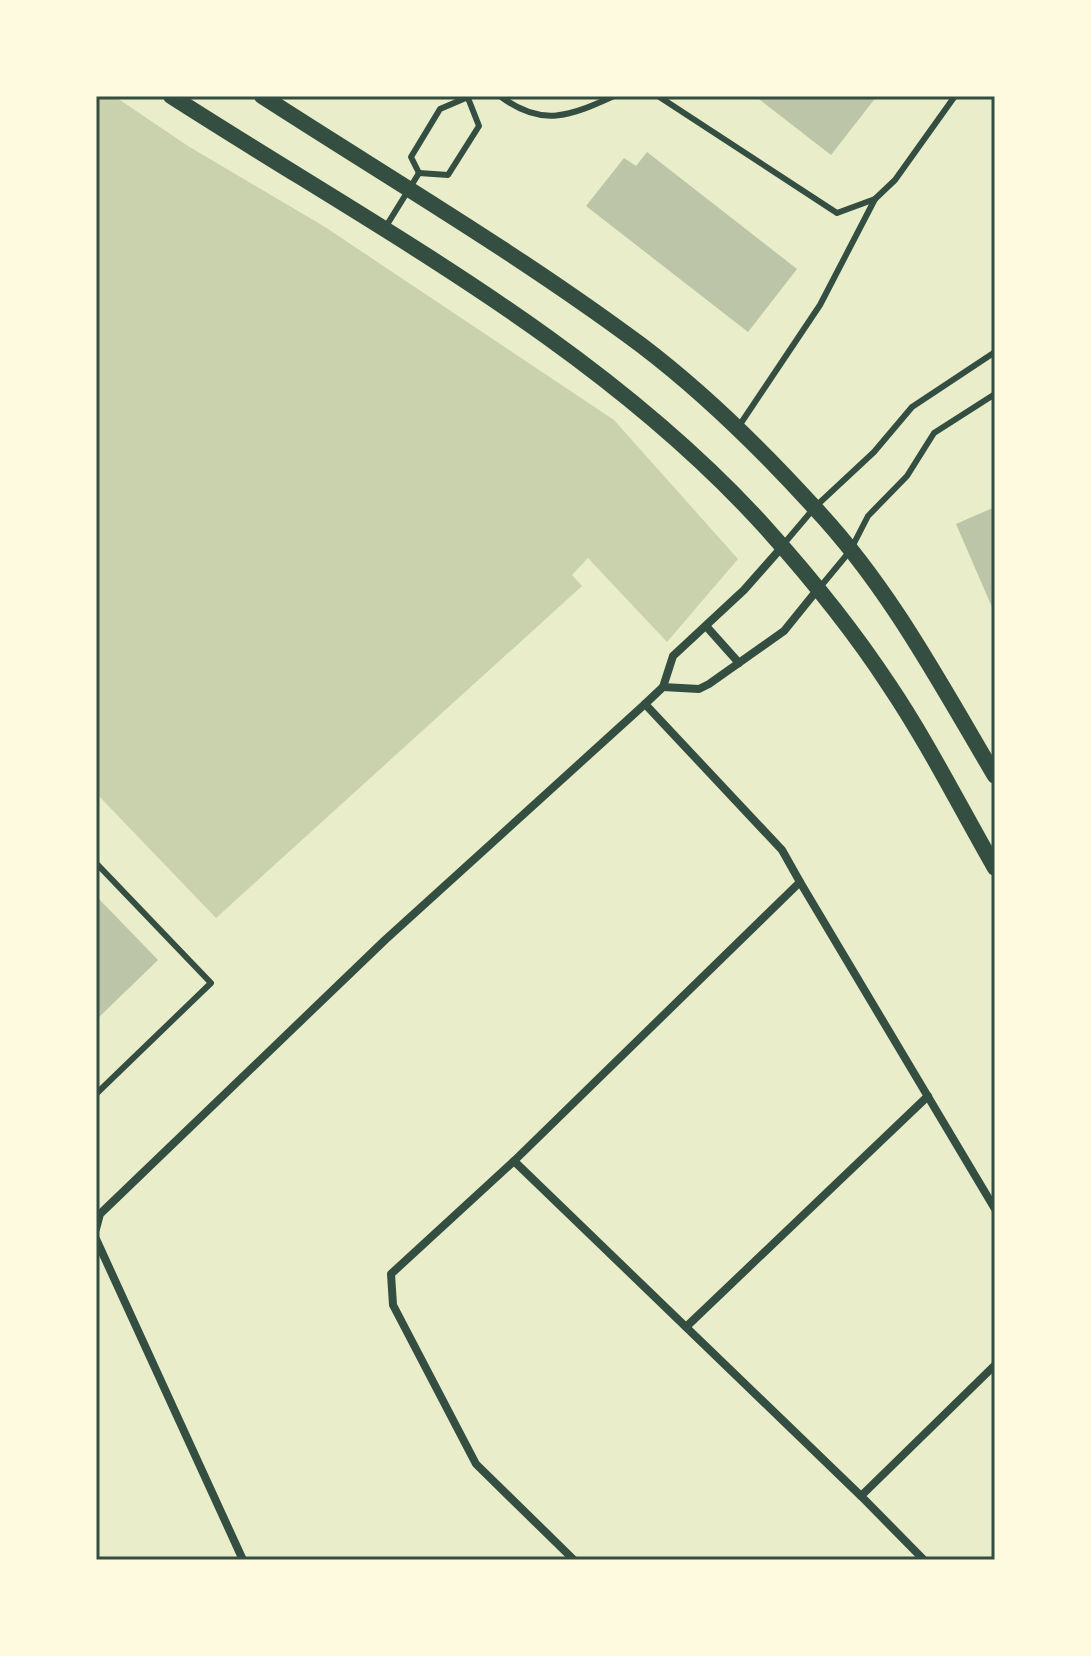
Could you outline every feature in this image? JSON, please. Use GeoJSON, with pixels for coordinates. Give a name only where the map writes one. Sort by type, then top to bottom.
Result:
{"type":"FeatureCollection","features":[{"type":"Feature","properties":{"kind":"main road"},"geometry":{"type":"LineString","coordinates":[[171,96],[598,373],[675,437],[782,546],[890,685],[995,868]]}},
{"type":"Feature","properties":{"kind":"main road"},"geometry":{"type":"LineString","coordinates":[[262,96],[643,347],[737,430],[815,507],[850,551],[923,654],[995,776]]}},
{"type":"Feature","properties":{"kind":"street"},"geometry":{"type":"LineString","coordinates":[[96,1229],[100,1214],[385,940],[663,687],[673,656],[782,546]]}},
{"type":"Feature","properties":{"kind":"street"},"geometry":{"type":"LineString","coordinates":[[663,687],[699,689],[784,631],[818,589]]}},
{"type":"Feature","properties":{"kind":"street"},"geometry":{"type":"LineString","coordinates":[[706,626],[739,663]]}},
{"type":"Feature","properties":{"kind":"street"},"geometry":{"type":"LineString","coordinates":[[645,704],[782,850],[995,1209]]}},
{"type":"Feature","properties":{"kind":"street"},"geometry":{"type":"LineString","coordinates":[[574,1560],[476,1464],[393,1305],[391,1274],[514,1161],[800,882]]}},
{"type":"Feature","properties":{"kind":"street"},"geometry":{"type":"LineString","coordinates":[[686,1327],[928,1096]]}},
{"type":"Feature","properties":{"kind":"street"},"geometry":{"type":"LineString","coordinates":[[514,1161],[924,1560]]}},
{"type":"Feature","properties":{"kind":"street"},"geometry":{"type":"LineString","coordinates":[[96,1239],[243,1560]]}},
{"type":"Feature","properties":{"kind":"street"},"geometry":{"type":"LineString","coordinates":[[861,1496],[995,1365]]}},
{"type":"Feature","properties":{"kind":"lane"},"geometry":{"type":"LineString","coordinates":[[500,96],[514,107],[546,117],[572,115],[614,96]]}},
{"type":"Feature","properties":{"kind":"lane"},"geometry":{"type":"LineString","coordinates":[[658,96],[837,213],[875,199]]}},
{"type":"Feature","properties":{"kind":"lane"},"geometry":{"type":"LineString","coordinates":[[737,430],[820,305],[875,199],[895,180],[955,96]]}},
{"type":"Feature","properties":{"kind":"lane"},"geometry":{"type":"LineString","coordinates":[[468,97],[479,126],[448,175],[419,173],[411,157],[440,109],[468,97]]}},
{"type":"Feature","properties":{"kind":"lane"},"geometry":{"type":"LineString","coordinates":[[383,231],[419,173]]}},
{"type":"Feature","properties":{"kind":"lane"},"geometry":{"type":"LineString","coordinates":[[782,546],[815,507],[874,452],[912,407],[995,352]]}},
{"type":"Feature","properties":{"kind":"lane"},"geometry":{"type":"LineString","coordinates":[[818,589],[850,551],[868,516],[907,476],[934,433],[995,394]]}},
{"type":"Feature","properties":{"kind":"lane"},"geometry":{"type":"LineString","coordinates":[[96,863],[211,983],[96,1094]]}},
{"type":"Feature","properties":{"kind":"green space"},"geometry":{"type":"Polygon","coordinates":[[[96,96],[114,96],[188,146],[325,227],[614,420],[738,559],[667,642],[588,558],[572,575],[582,586],[216,918],[96,793],[96,96]]]}},
{"type":"Feature","properties":{"kind":"building"},"geometry":{"type":"Polygon","coordinates":[[[755,96],[877,96],[831,155],[755,96]]]}},
{"type":"Feature","properties":{"kind":"building"},"geometry":{"type":"Polygon","coordinates":[[[647,152],[797,269],[748,332],[586,206],[624,158],[636,166],[647,152]]]}},
{"type":"Feature","properties":{"kind":"building"},"geometry":{"type":"Polygon","coordinates":[[[995,507],[995,614],[956,524],[995,507]]]}},
{"type":"Feature","properties":{"kind":"building"},"geometry":{"type":"Polygon","coordinates":[[[96,896],[158,960],[96,1020],[96,896]]]}}]}
